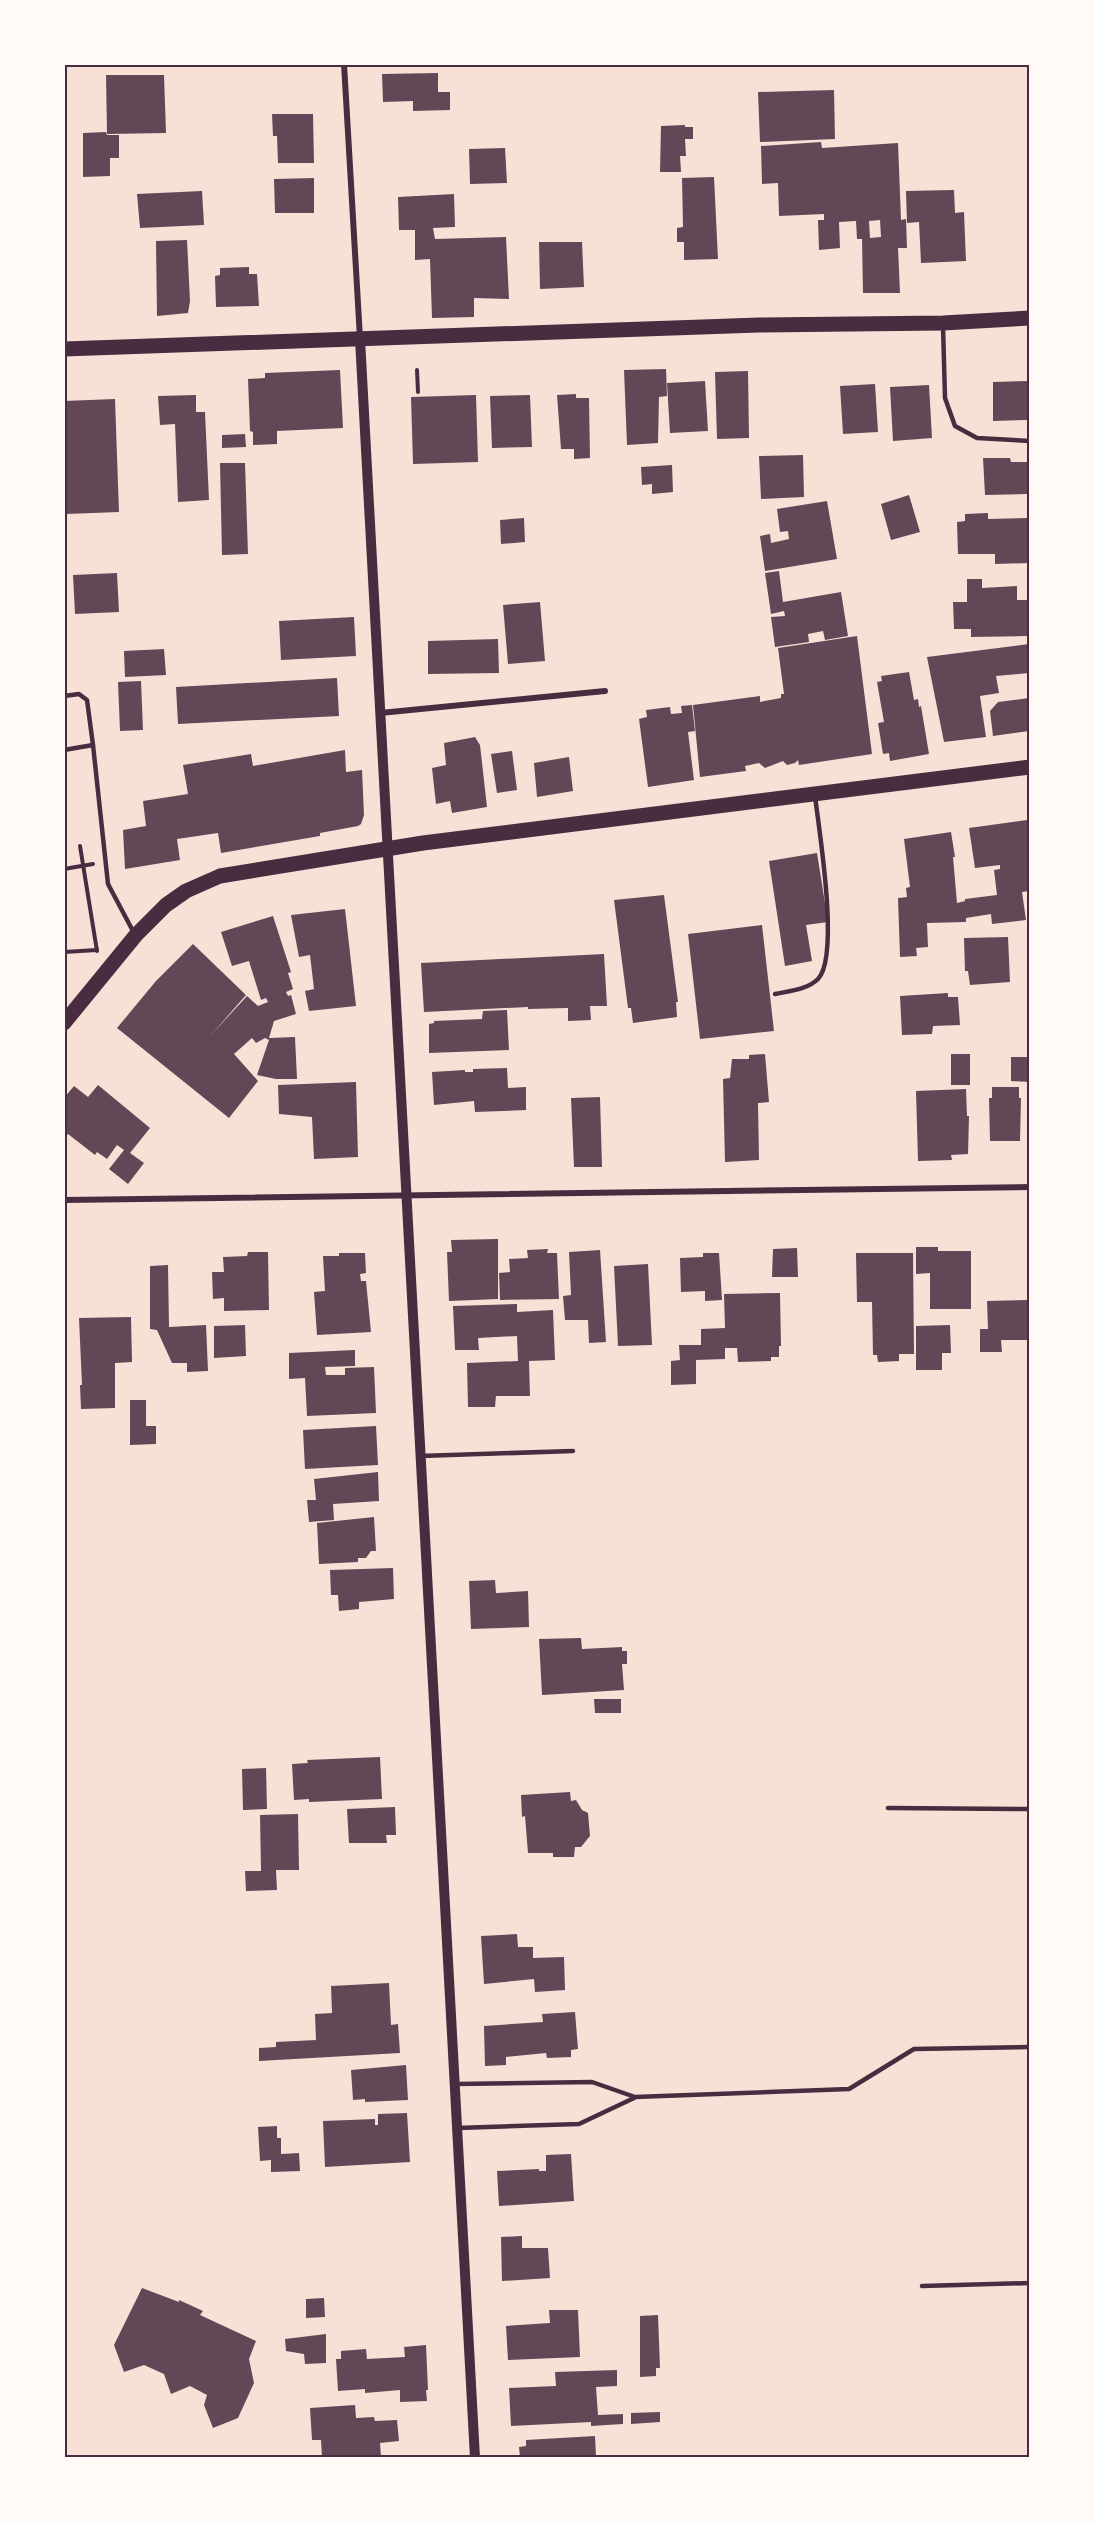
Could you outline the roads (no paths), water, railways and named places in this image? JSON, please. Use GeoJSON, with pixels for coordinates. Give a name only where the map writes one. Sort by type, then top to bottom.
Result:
{"type":"FeatureCollection","features":[{"type":"Feature","properties":{"kind":"main road"},"geometry":{"type":"LineString","coordinates":[[64,349],[759,325],[943,323],[1029,318]]}},
{"type":"Feature","properties":{"kind":"main road"},"geometry":{"type":"LineString","coordinates":[[64,1023],[136,935],[166,905],[186,891],[220,876],[387,848],[1029,767]]}},
{"type":"Feature","properties":{"kind":"street"},"geometry":{"type":"LineString","coordinates":[[344,64],[475,2457]]}},
{"type":"Feature","properties":{"kind":"street"},"geometry":{"type":"LineString","coordinates":[[380,713],[605,691]]}},
{"type":"Feature","properties":{"kind":"street"},"geometry":{"type":"LineString","coordinates":[[64,1200],[1029,1187]]}},
{"type":"Feature","properties":{"kind":"lane"},"geometry":{"type":"LineString","coordinates":[[943,323],[945,398],[955,426],[977,438],[1029,441]]}},
{"type":"Feature","properties":{"kind":"lane"},"geometry":{"type":"LineString","coordinates":[[64,696],[79,694],[87,700],[108,884],[136,935]]}},
{"type":"Feature","properties":{"kind":"lane"},"geometry":{"type":"LineString","coordinates":[[64,750],[93,745]]}},
{"type":"Feature","properties":{"kind":"lane"},"geometry":{"type":"LineString","coordinates":[[775,994],[808,987],[819,978],[825,964],[828,924],[814,794]]}},
{"type":"Feature","properties":{"kind":"lane"},"geometry":{"type":"LineString","coordinates":[[420,1456],[573,1451]]}},
{"type":"Feature","properties":{"kind":"lane"},"geometry":{"type":"LineString","coordinates":[[888,1808],[1029,1809]]}},
{"type":"Feature","properties":{"kind":"lane"},"geometry":{"type":"LineString","coordinates":[[455,2084],[592,2082],[635,2097],[849,2089],[914,2049],[1029,2047]]}},
{"type":"Feature","properties":{"kind":"lane"},"geometry":{"type":"LineString","coordinates":[[457,2128],[579,2124],[635,2097]]}},
{"type":"Feature","properties":{"kind":"lane"},"geometry":{"type":"LineString","coordinates":[[922,2286],[1029,2283]]}}]}
